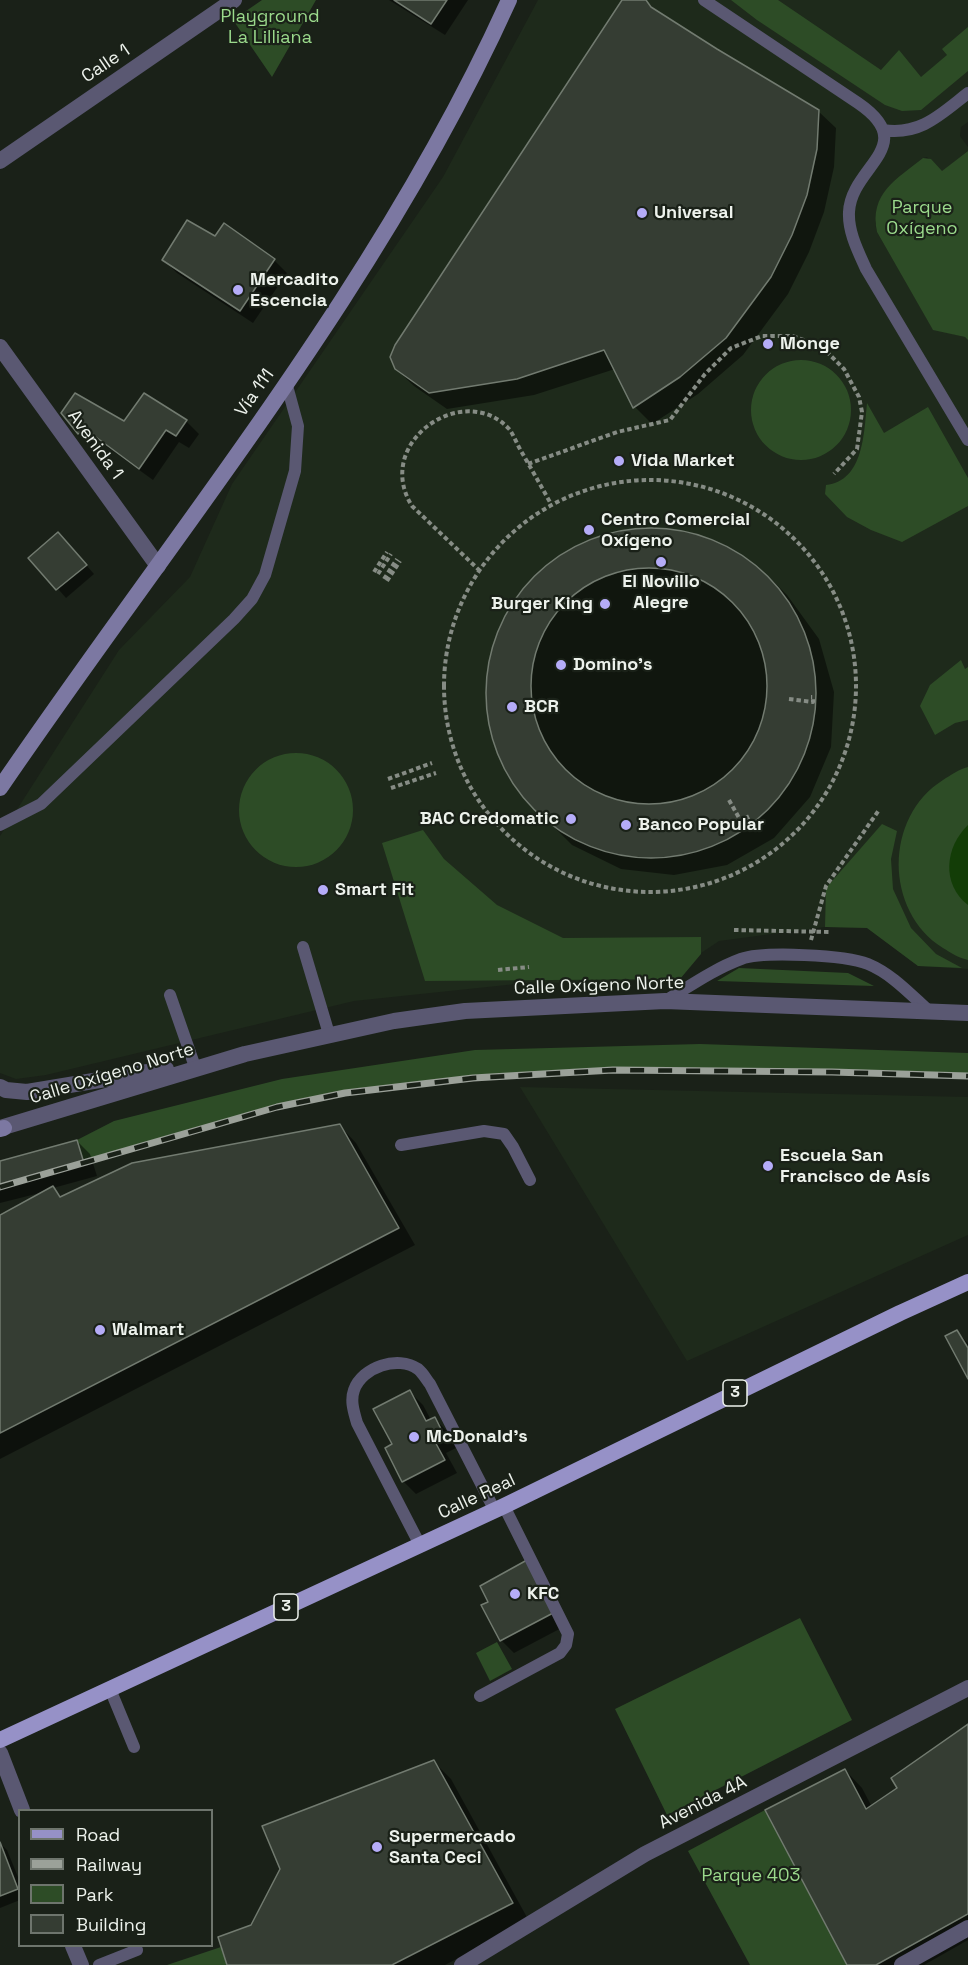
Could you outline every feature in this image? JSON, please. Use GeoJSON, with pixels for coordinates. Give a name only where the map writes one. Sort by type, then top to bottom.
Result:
{"type":"FeatureCollection","features":[{"type":"Feature","properties":{"kind":"main road","name":"Vía 111"},"geometry":{"type":"LineString","coordinates":[[0,788],[286,382],[377,246],[431,157],[470,84],[509,0]]}},
{"type":"Feature","properties":{"kind":"main road"},"geometry":{"type":"LineString","coordinates":[[502,16],[517,0]]}},
{"type":"Feature","properties":{"kind":"main road","name":"Calle Real"},"geometry":{"type":"LineString","coordinates":[[0,1740],[500,1508],[968,1282]]}},
{"type":"Feature","properties":{"kind":"street","name":"Calle 1"},"geometry":{"type":"LineString","coordinates":[[0,161],[234,0]]}},
{"type":"Feature","properties":{"kind":"street","name":"Avenida 1"},"geometry":{"type":"LineString","coordinates":[[0,347],[158,566]]}},
{"type":"Feature","properties":{"kind":"street","name":"Calle Oxígeno Norte"},"geometry":{"type":"LineString","coordinates":[[1,1128],[235,1057],[394,1021],[465,1011],[665,1001],[968,1013]]}},
{"type":"Feature","properties":{"kind":"street","name":"Calle Oxígeno Norte"},"geometry":{"type":"LineString","coordinates":[[0,1088],[27,1092],[235,1057]]}},
{"type":"Feature","properties":{"kind":"street","name":"Avenida 4A"},"geometry":{"type":"LineString","coordinates":[[462,1965],[645,1854],[968,1688]]}},
{"type":"Feature","properties":{"kind":"street"},"geometry":{"type":"LineString","coordinates":[[0,1753],[22,1809]]}},
{"type":"Feature","properties":{"kind":"street"},"geometry":{"type":"LineString","coordinates":[[902,1965],[968,1929]]}},
{"type":"Feature","properties":{"kind":"street"},"geometry":{"type":"LineString","coordinates":[[74,1947],[81,1965]]}},
{"type":"Feature","properties":{"kind":"lane"},"geometry":{"type":"LineString","coordinates":[[704,0],[867,109],[877,118],[883,130],[882,150],[877,160],[856,186],[848,211],[850,226],[866,269],[968,440]]}},
{"type":"Feature","properties":{"kind":"lane"},"geometry":{"type":"LineString","coordinates":[[883,130],[906,131],[918,127],[937,118],[968,93]]}},
{"type":"Feature","properties":{"kind":"lane"},"geometry":{"type":"LineString","coordinates":[[0,825],[41,804],[234,619],[252,599],[265,575],[295,471],[298,426],[286,382]]}},
{"type":"Feature","properties":{"kind":"lane"},"geometry":{"type":"LineString","coordinates":[[303,947],[329,1034]]}},
{"type":"Feature","properties":{"kind":"lane"},"geometry":{"type":"LineString","coordinates":[[665,1001],[719,968],[744,958],[780,954],[866,964],[892,978],[929,1011]]}},
{"type":"Feature","properties":{"kind":"lane"},"geometry":{"type":"LineString","coordinates":[[170,995],[194,1064]]}},
{"type":"Feature","properties":{"kind":"lane"},"geometry":{"type":"LineString","coordinates":[[401,1145],[484,1131],[504,1134],[530,1180]]}},
{"type":"Feature","properties":{"kind":"lane"},"geometry":{"type":"LineString","coordinates":[[420,1545],[357,1422],[352,1404],[354,1390],[361,1378],[391,1362],[407,1364],[419,1370],[430,1384],[568,1634],[566,1645],[560,1653],[480,1696]]}},
{"type":"Feature","properties":{"kind":"lane"},"geometry":{"type":"LineString","coordinates":[[110,1689],[134,1748]]}},
{"type":"Feature","properties":{"kind":"lane"},"geometry":{"type":"LineString","coordinates":[[99,1965],[137,1950]]}},
{"type":"Feature","properties":{"kind":"path"},"geometry":{"type":"LineString","coordinates":[[528,464],[617,432],[670,420],[705,374],[731,348],[762,336],[793,336],[822,347],[844,369],[859,397],[862,412],[857,448],[834,474]]}},
{"type":"Feature","properties":{"kind":"path"},"geometry":{"type":"LineString","coordinates":[[480,571],[412,506],[405,494],[402,477],[404,459],[420,430],[436,420],[458,412],[479,413],[496,420],[510,430],[551,504]]}},
{"type":"Feature","properties":{"kind":"path"},"geometry":{"type":"LineString","coordinates":[[680,480],[744,500],[798,539],[837,593],[856,656],[855,723],[832,785],[788,841],[727,879],[657,894],[587,884],[523,852],[475,800],[447,735],[443,664],[460,600],[498,544],[551,504],[614,481],[680,480]]}},
{"type":"Feature","properties":{"kind":"path"},"geometry":{"type":"LineString","coordinates":[[376,573],[389,553]]}},
{"type":"Feature","properties":{"kind":"path"},"geometry":{"type":"LineString","coordinates":[[386,580],[399,560]]}},
{"type":"Feature","properties":{"kind":"path"},"geometry":{"type":"LineString","coordinates":[[789,699],[813,702],[813,697],[811,697]]}},
{"type":"Feature","properties":{"kind":"path"},"geometry":{"type":"LineString","coordinates":[[388,779],[432,763]]}},
{"type":"Feature","properties":{"kind":"path"},"geometry":{"type":"LineString","coordinates":[[391,788],[436,773]]}},
{"type":"Feature","properties":{"kind":"path"},"geometry":{"type":"LineString","coordinates":[[729,800],[743,825],[749,821],[746,816]]}},
{"type":"Feature","properties":{"kind":"path"},"geometry":{"type":"LineString","coordinates":[[808,956],[826,886],[879,810]]}},
{"type":"Feature","properties":{"kind":"path"},"geometry":{"type":"LineString","coordinates":[[734,930],[831,932]]}},
{"type":"Feature","properties":{"kind":"path"},"geometry":{"type":"LineString","coordinates":[[498,970],[530,967]]}},
{"type":"Feature","properties":{"kind":"shaded area","name":"Centro Comercial Oxígeno"},"geometry":{"type":"Polygon","coordinates":[[[538,0],[968,0],[968,122],[961,127],[960,136],[968,147],[968,151],[942,172],[927,157],[923,158],[895,180],[875,223],[877,232],[933,329],[965,337],[968,340],[968,969],[918,966],[867,928],[825,927],[719,941],[701,953],[680,979],[516,984],[354,1001],[46,1075],[16,1079],[0,1073],[0,836],[119,650],[190,577],[232,484],[443,177],[538,0]]]}},
{"type":"Feature","properties":{"kind":"shaded area"},"geometry":{"type":"Polygon","coordinates":[[[968,825],[968,905],[953,887],[949,865],[954,844],[968,825]]]}},
{"type":"Feature","properties":{"kind":"shaded area","name":"Escuela San Francisco de Asís"},"geometry":{"type":"Polygon","coordinates":[[[520,1087],[968,1097],[968,1235],[687,1361],[520,1087]]]}},
{"type":"Feature","properties":{"kind":"green space","name":"Playground La Lilliana"},"geometry":{"type":"Polygon","coordinates":[[[262,0],[316,0],[272,77],[233,20],[262,0]]]}},
{"type":"Feature","properties":{"kind":"green space"},"geometry":{"type":"Polygon","coordinates":[[[731,0],[778,0],[881,70],[899,50],[921,77],[947,55],[942,49],[968,27],[968,71],[921,110],[902,111],[885,105],[757,20],[731,0]]]}},
{"type":"Feature","properties":{"kind":"green space","name":"Parque Oxígeno"},"geometry":{"type":"Polygon","coordinates":[[[968,151],[968,340],[965,337],[933,330],[877,232],[876,218],[877,207],[887,188],[923,158],[931,159],[942,171],[968,151]]]}},
{"type":"Feature","properties":{"kind":"green space"},"geometry":{"type":"Polygon","coordinates":[[[791,360],[811,360],[837,374],[848,391],[851,410],[848,429],[837,446],[811,460],[791,460],[773,452],[759,438],[751,420],[751,400],[759,382],[773,368],[791,360]]]}},
{"type":"Feature","properties":{"kind":"green space"},"geometry":{"type":"Polygon","coordinates":[[[867,403],[884,433],[928,407],[968,478],[968,506],[902,542],[871,530],[847,517],[825,494],[826,485],[839,482],[855,465],[863,441],[867,403]]]}},
{"type":"Feature","properties":{"kind":"green space"},"geometry":{"type":"Polygon","coordinates":[[[961,660],[965,669],[968,667],[968,720],[955,723],[935,735],[920,706],[930,685],[961,660]]]}},
{"type":"Feature","properties":{"kind":"green space"},"geometry":{"type":"Polygon","coordinates":[[[296,753],[318,757],[337,769],[349,788],[353,810],[349,832],[337,851],[318,863],[296,867],[274,863],[255,851],[243,832],[239,810],[243,788],[255,769],[274,757],[296,753]]]}},
{"type":"Feature","properties":{"kind":"green space"},"geometry":{"type":"Polygon","coordinates":[[[968,767],[968,960],[943,948],[924,932],[910,911],[902,888],[899,864],[902,840],[910,817],[924,796],[943,780],[968,767]]]}},
{"type":"Feature","properties":{"kind":"green space"},"geometry":{"type":"Polygon","coordinates":[[[882,824],[897,831],[891,859],[893,889],[911,928],[936,954],[962,968],[918,966],[867,928],[825,927],[826,888],[882,824]]]}},
{"type":"Feature","properties":{"kind":"green space"},"geometry":{"type":"Polygon","coordinates":[[[423,830],[444,859],[497,905],[563,938],[701,937],[701,954],[680,979],[425,981],[382,843],[423,830]]]}},
{"type":"Feature","properties":{"kind":"green space"},"geometry":{"type":"Polygon","coordinates":[[[739,968],[848,973],[874,986],[717,981],[739,968]]]}},
{"type":"Feature","properties":{"kind":"green space"},"geometry":{"type":"Polygon","coordinates":[[[700,1044],[968,1053],[968,1076],[614,1070],[473,1078],[345,1093],[277,1107],[84,1163],[77,1140],[114,1121],[282,1079],[475,1050],[700,1044]]]}},
{"type":"Feature","properties":{"kind":"green space"},"geometry":{"type":"Polygon","coordinates":[[[800,1618],[852,1720],[667,1815],[615,1709],[800,1618]]]}},
{"type":"Feature","properties":{"kind":"green space"},"geometry":{"type":"Polygon","coordinates":[[[497,1642],[512,1669],[490,1681],[476,1653],[497,1642]]]}},
{"type":"Feature","properties":{"kind":"green space","name":"Parque 403"},"geometry":{"type":"Polygon","coordinates":[[[765,1810],[847,1965],[750,1965],[688,1851],[765,1810]]]}},
{"type":"Feature","properties":{"kind":"green space"},"geometry":{"type":"Polygon","coordinates":[[[221,1947],[227,1965],[167,1965],[221,1947]]]}},
{"type":"Feature","properties":{"kind":"building"},"geometry":{"type":"Polygon","coordinates":[[[394,0],[447,0],[431,24],[394,0]]]}},
{"type":"Feature","properties":{"kind":"building"},"geometry":{"type":"Polygon","coordinates":[[[622,0],[646,0],[651,7],[717,49],[819,110],[817,149],[807,195],[792,235],[771,277],[726,338],[680,377],[633,408],[604,350],[517,379],[429,393],[395,369],[390,357],[395,345],[622,0]]]}},
{"type":"Feature","properties":{"kind":"building"},"geometry":{"type":"Polygon","coordinates":[[[187,220],[215,236],[224,223],[275,259],[240,311],[162,260],[187,220]]]}},
{"type":"Feature","properties":{"kind":"building"},"geometry":{"type":"Polygon","coordinates":[[[75,393],[124,421],[144,393],[187,420],[176,436],[166,430],[139,469],[85,429],[78,434],[61,413],[75,393]]]}},
{"type":"Feature","properties":{"kind":"building"},"geometry":{"type":"Polygon","coordinates":[[[651,528],[683,531],[714,540],[743,556],[768,576],[788,601],[804,630],[813,661],[816,693],[813,725],[804,756],[788,785],[768,810],[743,830],[714,846],[683,855],[651,858],[619,855],[588,846],[559,830],[534,810],[514,785],[498,756],[489,725],[486,693],[489,661],[498,630],[514,601],[534,576],[559,556],[588,540],[619,531],[651,528]]]}},
{"type":"Feature","properties":{"kind":"building"},"geometry":{"type":"Polygon","coordinates":[[[58,532],[87,565],[56,590],[28,558],[58,532]]]}},
{"type":"Feature","properties":{"kind":"building"},"geometry":{"type":"Polygon","coordinates":[[[649,568],[672,570],[705,582],[724,595],[740,611],[753,630],[762,652],[767,686],[765,709],[753,742],[740,761],[724,777],[705,790],[683,799],[649,804],[626,802],[593,790],[574,777],[558,761],[545,742],[536,720],[531,686],[533,663],[545,630],[558,611],[574,595],[593,582],[615,573],[649,568]]]}},
{"type":"Feature","properties":{"kind":"building","name":"Walmart"},"geometry":{"type":"Polygon","coordinates":[[[340,1124],[399,1228],[0,1433],[0,1215],[53,1186],[60,1197],[132,1163],[340,1124]]]}},
{"type":"Feature","properties":{"kind":"building"},"geometry":{"type":"Polygon","coordinates":[[[77,1140],[84,1163],[0,1187],[0,1161],[77,1140]]]}},
{"type":"Feature","properties":{"kind":"building"},"geometry":{"type":"Polygon","coordinates":[[[957,1330],[968,1348],[968,1379],[945,1336],[957,1330]]]}},
{"type":"Feature","properties":{"kind":"building","name":"McDonald's"},"geometry":{"type":"Polygon","coordinates":[[[410,1390],[426,1421],[435,1417],[444,1435],[434,1440],[445,1460],[402,1482],[385,1448],[392,1444],[373,1409],[410,1390]]]}},
{"type":"Feature","properties":{"kind":"building","name":"KFC"},"geometry":{"type":"Polygon","coordinates":[[[527,1560],[555,1612],[500,1641],[481,1605],[488,1602],[480,1586],[527,1560]]]}},
{"type":"Feature","properties":{"kind":"building"},"geometry":{"type":"Polygon","coordinates":[[[968,1724],[968,1914],[876,1965],[847,1965],[765,1810],[845,1769],[866,1809],[897,1788],[891,1778],[968,1724]]]}},
{"type":"Feature","properties":{"kind":"building","name":"Supermercado Santa Ceci"},"geometry":{"type":"Polygon","coordinates":[[[434,1760],[513,1903],[392,1965],[227,1965],[218,1937],[251,1925],[280,1869],[262,1826],[434,1760]]]}},
{"type":"Feature","properties":{"kind":"building"},"geometry":{"type":"Polygon","coordinates":[[[0,1842],[18,1889],[0,1896],[0,1842]]]}},
{"type":"Feature","properties":{"kind":"railway"},"geometry":{"type":"LineString","coordinates":[[0,1187],[277,1107],[345,1093],[473,1078],[613,1070],[968,1076]]}},
{"type":"Feature","properties":{"kind":"place","name":"Universal"},"geometry":{"type":"Point","coordinates":[642,213]}},
{"type":"Feature","properties":{"kind":"place","name":"Mercadito Escencia"},"geometry":{"type":"Point","coordinates":[238,290]}},
{"type":"Feature","properties":{"kind":"place","name":"Monge"},"geometry":{"type":"Point","coordinates":[768,344]}},
{"type":"Feature","properties":{"kind":"place","name":"Vida Market"},"geometry":{"type":"Point","coordinates":[619,461]}},
{"type":"Feature","properties":{"kind":"place","name":"Centro Comercial Oxígeno"},"geometry":{"type":"Point","coordinates":[589,530]}},
{"type":"Feature","properties":{"kind":"place","name":"El Novillo Alegre"},"geometry":{"type":"Point","coordinates":[661,562]}},
{"type":"Feature","properties":{"kind":"place","name":"Burger King"},"geometry":{"type":"Point","coordinates":[605,604]}},
{"type":"Feature","properties":{"kind":"place","name":"Domino's"},"geometry":{"type":"Point","coordinates":[561,665]}},
{"type":"Feature","properties":{"kind":"place","name":"BCR"},"geometry":{"type":"Point","coordinates":[512,707]}},
{"type":"Feature","properties":{"kind":"place","name":"BAC Credomatic"},"geometry":{"type":"Point","coordinates":[571,819]}},
{"type":"Feature","properties":{"kind":"place","name":"Banco Popular"},"geometry":{"type":"Point","coordinates":[626,825]}},
{"type":"Feature","properties":{"kind":"place","name":"Smart Fit"},"geometry":{"type":"Point","coordinates":[323,890]}},
{"type":"Feature","properties":{"kind":"place","name":"Escuela San Francisco de Asís"},"geometry":{"type":"Point","coordinates":[768,1166]}},
{"type":"Feature","properties":{"kind":"place","name":"Walmart"},"geometry":{"type":"Point","coordinates":[100,1330]}},
{"type":"Feature","properties":{"kind":"place","name":"McDonald's"},"geometry":{"type":"Point","coordinates":[414,1437]}},
{"type":"Feature","properties":{"kind":"place","name":"KFC"},"geometry":{"type":"Point","coordinates":[515,1594]}},
{"type":"Feature","properties":{"kind":"place","name":"Supermercado Santa Ceci"},"geometry":{"type":"Point","coordinates":[377,1847]}}]}
